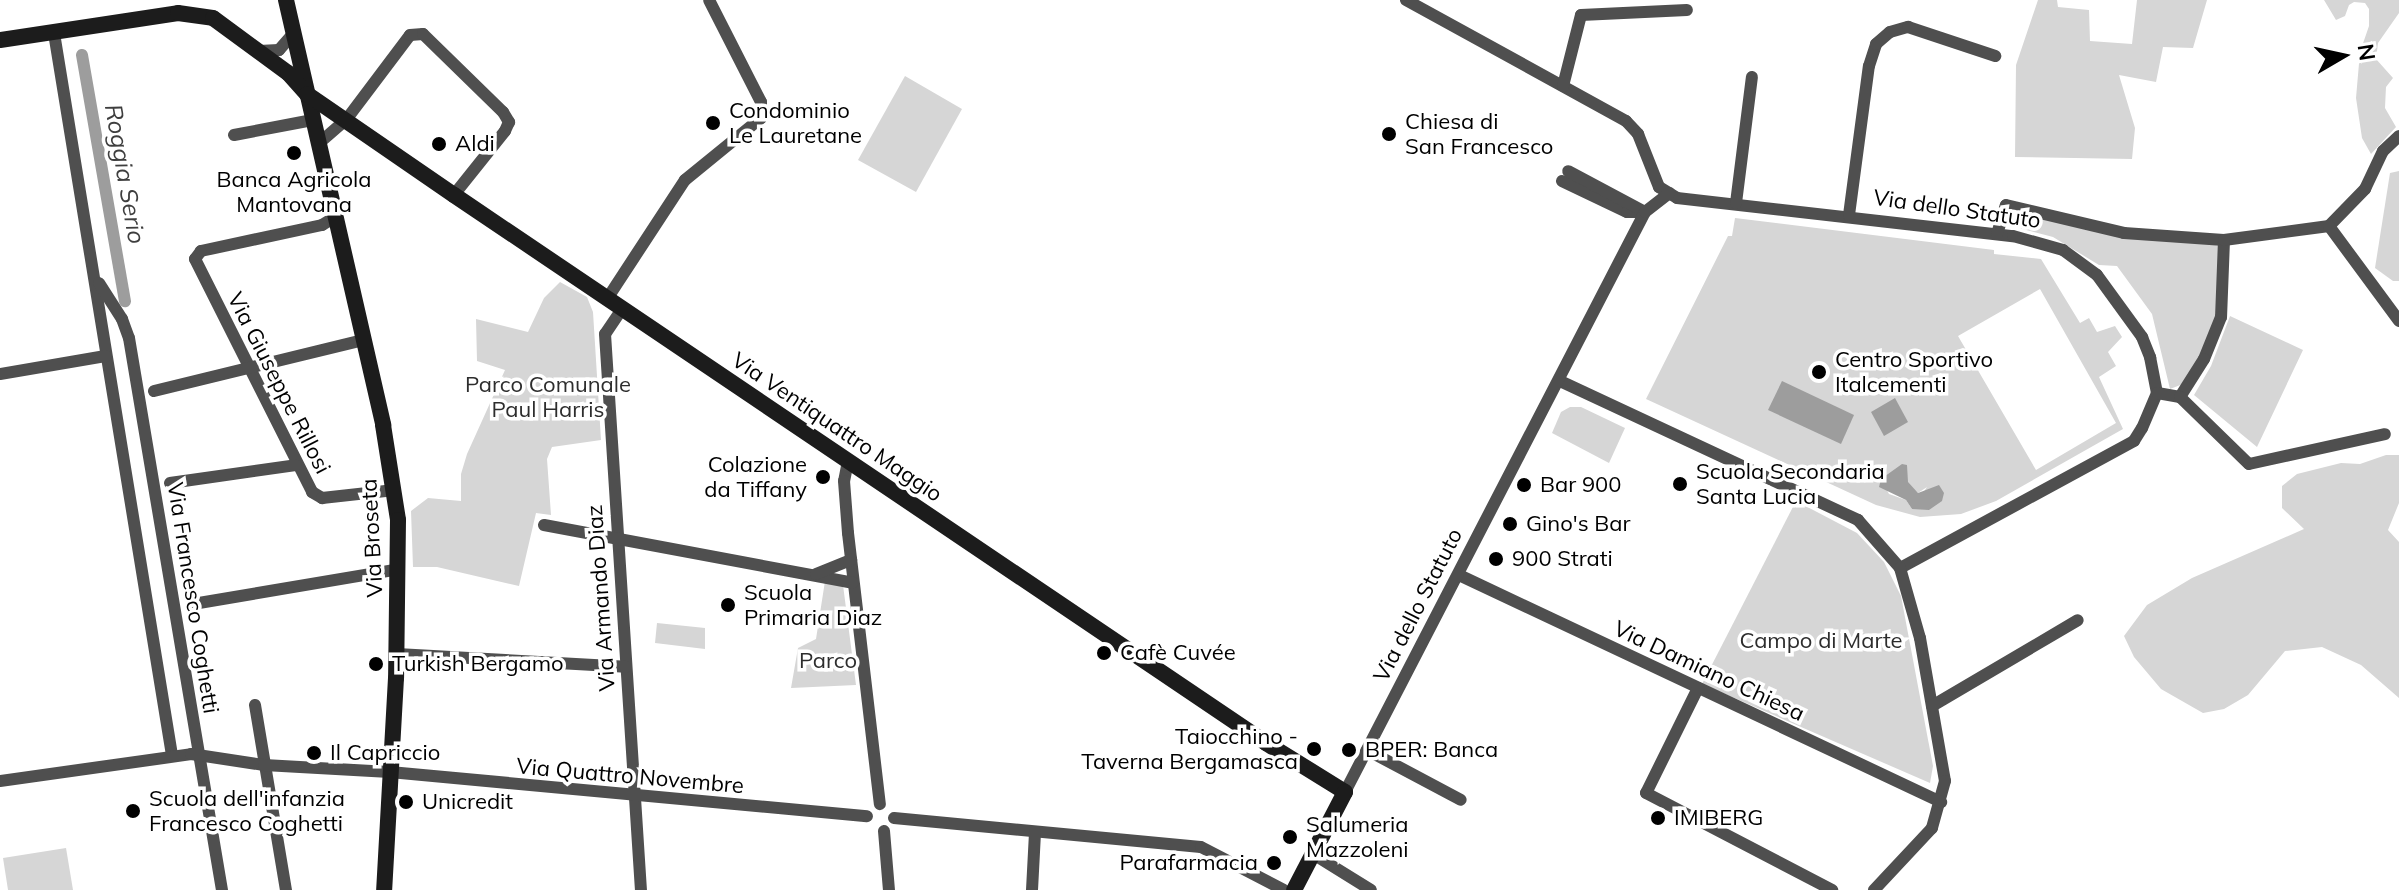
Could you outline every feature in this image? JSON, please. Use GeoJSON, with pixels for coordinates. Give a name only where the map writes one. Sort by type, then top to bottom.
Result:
{"type":"FeatureCollection","features":[{"type":"Feature","properties":{"kind":"street","name":"Via Broseta"},"geometry":{"type":"LineString","coordinates":[[286,0],[395,490],[399,569],[397,654],[384,890]]}},
{"type":"Feature","properties":{"kind":"street"},"geometry":{"type":"LineString","coordinates":[[607,299],[685,180],[761,118],[761,102],[709,0]]}},
{"type":"Feature","properties":{"kind":"street"},"geometry":{"type":"LineString","coordinates":[[1406,0],[1626,121],[1644,147],[1653,178],[1669,193]]}},
{"type":"Feature","properties":{"kind":"street"},"geometry":{"type":"LineString","coordinates":[[1563,86],[1581,15],[1687,10]]}},
{"type":"Feature","properties":{"kind":"street","name":"Via Ventiquattro Maggio"},"geometry":{"type":"LineString","coordinates":[[0,40],[178,13],[213,18],[259,51],[307,94],[454,195],[1266,743],[1345,792]]}},
{"type":"Feature","properties":{"kind":"street"},"geometry":{"type":"LineString","coordinates":[[1849,215],[1869,66],[1876,44],[1890,32],[1908,27],[1995,56]]}},
{"type":"Feature","properties":{"kind":"street","name":"Via Francesco Coghetti"},"geometry":{"type":"LineString","coordinates":[[54,33],[172,755]]}},
{"type":"Feature","properties":{"kind":"street"},"geometry":{"type":"LineString","coordinates":[[259,51],[279,50],[294,33]]}},
{"type":"Feature","properties":{"kind":"street"},"geometry":{"type":"LineString","coordinates":[[318,144],[346,120],[410,35],[423,34],[503,112],[509,122],[454,195]]}},
{"type":"Feature","properties":{"kind":"street"},"geometry":{"type":"LineString","coordinates":[[1736,203],[1752,77]]}},
{"type":"Feature","properties":{"kind":"street"},"geometry":{"type":"LineString","coordinates":[[234,135],[313,120]]}},
{"type":"Feature","properties":{"kind":"street"},"geometry":{"type":"LineString","coordinates":[[1997,234],[2006,205],[2124,233],[2224,240],[2329,226],[2365,189],[2383,151],[2399,136]]}},
{"type":"Feature","properties":{"kind":"street"},"geometry":{"type":"LineString","coordinates":[[1565,176],[1645,212]]}},
{"type":"Feature","properties":{"kind":"street","name":"Via dello Statuto"},"geometry":{"type":"LineString","coordinates":[[1294,890],[1459,575],[1538,411],[1560,381],[1645,212],[1669,193],[1677,198],[1997,234],[2063,250],[2097,275],[2142,337],[2157,393]]}},
{"type":"Feature","properties":{"kind":"street","name":"Via Giuseppe Rillosi"},"geometry":{"type":"LineString","coordinates":[[335,217],[322,225],[201,251],[195,259],[296,465],[318,497],[395,490]]}},
{"type":"Feature","properties":{"kind":"street"},"geometry":{"type":"LineString","coordinates":[[2329,226],[2399,321]]}},
{"type":"Feature","properties":{"kind":"street"},"geometry":{"type":"LineString","coordinates":[[2180,397],[2204,359],[2221,317],[2224,240]]}},
{"type":"Feature","properties":{"kind":"street","name":"Via Francesco Coghetti"},"geometry":{"type":"LineString","coordinates":[[92,270],[129,338],[222,890]]}},
{"type":"Feature","properties":{"kind":"street","name":"Via Armando Diaz"},"geometry":{"type":"LineString","coordinates":[[622,309],[605,334],[641,890]]}},
{"type":"Feature","properties":{"kind":"street"},"geometry":{"type":"LineString","coordinates":[[102,323],[118,316]]}},
{"type":"Feature","properties":{"kind":"street"},"geometry":{"type":"LineString","coordinates":[[154,391],[364,340]]}},
{"type":"Feature","properties":{"kind":"street"},"geometry":{"type":"LineString","coordinates":[[0,374],[105,356]]}},
{"type":"Feature","properties":{"kind":"street"},"geometry":{"type":"LineString","coordinates":[[1560,381],[1858,520],[1873,533],[1900,568],[1909,589],[1944,772],[1941,802],[1932,828],[1874,890]]}},
{"type":"Feature","properties":{"kind":"street"},"geometry":{"type":"LineString","coordinates":[[1900,568],[2134,441],[2157,393],[2180,397],[2249,464],[2385,434]]}},
{"type":"Feature","properties":{"kind":"street"},"geometry":{"type":"LineString","coordinates":[[848,461],[844,481],[853,583],[880,804]]}},
{"type":"Feature","properties":{"kind":"street"},"geometry":{"type":"LineString","coordinates":[[170,483],[296,465]]}},
{"type":"Feature","properties":{"kind":"street"},"geometry":{"type":"LineString","coordinates":[[544,525],[853,583]]}},
{"type":"Feature","properties":{"kind":"street"},"geometry":{"type":"LineString","coordinates":[[816,574],[851,560]]}},
{"type":"Feature","properties":{"kind":"street"},"geometry":{"type":"LineString","coordinates":[[193,604],[399,569]]}},
{"type":"Feature","properties":{"kind":"street","name":"Via Damiano Chiesa"},"geometry":{"type":"LineString","coordinates":[[1459,575],[1941,802]]}},
{"type":"Feature","properties":{"kind":"street"},"geometry":{"type":"LineString","coordinates":[[1932,706],[2078,620]]}},
{"type":"Feature","properties":{"kind":"street"},"geometry":{"type":"LineString","coordinates":[[397,654],[626,667]]}},
{"type":"Feature","properties":{"kind":"street"},"geometry":{"type":"LineString","coordinates":[[1698,688],[1646,793],[1832,890]]}},
{"type":"Feature","properties":{"kind":"street"},"geometry":{"type":"LineString","coordinates":[[255,705],[286,890]]}},
{"type":"Feature","properties":{"kind":"street"},"geometry":{"type":"LineString","coordinates":[[1367,750],[1461,800]]}},
{"type":"Feature","properties":{"kind":"street","name":"Via Quattro Novembre"},"geometry":{"type":"LineString","coordinates":[[0,781],[172,755],[199,755],[264,765],[390,772],[634,797],[867,816]]}},
{"type":"Feature","properties":{"kind":"street"},"geometry":{"type":"LineString","coordinates":[[880,804],[890,808],[894,818],[891,826],[884,831],[871,828],[867,816],[871,808],[880,804]]}},
{"type":"Feature","properties":{"kind":"street"},"geometry":{"type":"LineString","coordinates":[[894,818],[1201,847],[1266,886],[1284,890]]}},
{"type":"Feature","properties":{"kind":"street"},"geometry":{"type":"LineString","coordinates":[[884,831],[889,890]]}},
{"type":"Feature","properties":{"kind":"street"},"geometry":{"type":"LineString","coordinates":[[1032,890],[1035,832]]}},
{"type":"Feature","properties":{"kind":"street"},"geometry":{"type":"LineString","coordinates":[[1313,854],[1371,890]]}},
{"type":"Feature","properties":{"kind":"green space"},"geometry":{"type":"Polygon","coordinates":[[[2038,0],[2057,0],[2058,7],[2089,10],[2090,41],[2132,44],[2137,0],[2207,0],[2193,48],[2163,47],[2156,82],[2119,75],[2135,128],[2132,159],[2015,157],[2016,65],[2038,0]]]}},
{"type":"Feature","properties":{"kind":"green space"},"geometry":{"type":"Polygon","coordinates":[[[2324,0],[2399,0],[2399,13],[2378,43],[2376,59],[2393,78],[2386,87],[2385,108],[2396,127],[2371,154],[2362,138],[2356,98],[2360,52],[2369,26],[2369,9],[2365,3],[2354,2],[2349,5],[2345,16],[2336,20],[2324,0]]]}},
{"type":"Feature","properties":{"kind":"green space"},"geometry":{"type":"Polygon","coordinates":[[[905,76],[962,109],[916,192],[858,160],[905,76]]]}},
{"type":"Feature","properties":{"kind":"green space"},"geometry":{"type":"Polygon","coordinates":[[[2399,171],[2399,281],[2393,281],[2375,268],[2390,173],[2399,171]]]}},
{"type":"Feature","properties":{"kind":"green space"},"geometry":{"type":"Polygon","coordinates":[[[2013,211],[2221,246],[2216,316],[2196,365],[2183,384],[2170,389],[2152,314],[2117,266],[2099,265],[2053,237],[2007,225],[2013,211]]]}},
{"type":"Feature","properties":{"kind":"green space","name":"Centro Sportivo Italcementi"},"geometry":{"type":"Polygon","coordinates":[[[1735,218],[1994,250],[1994,254],[2041,259],[2080,323],[2089,318],[2097,332],[2115,326],[2122,337],[2108,352],[2116,366],[2099,377],[2123,429],[1996,501],[1961,514],[1920,517],[1876,505],[1646,399],[1728,236],[1732,236],[1735,218]],[[2040,289],[1958,336],[2036,470],[2116,423],[2040,289]],[[1893,473],[1881,479],[1889,494],[1906,500],[1912,509],[1927,487],[1918,493],[1893,473]]]}},
{"type":"Feature","properties":{"kind":"green space","name":"Parco Comunale Paul Harris"},"geometry":{"type":"Polygon","coordinates":[[[560,282],[587,297],[593,312],[601,440],[552,447],[547,459],[551,515],[536,513],[519,586],[437,567],[413,567],[411,511],[428,498],[461,501],[461,474],[467,454],[505,370],[477,361],[476,319],[528,332],[544,298],[560,282]]]}},
{"type":"Feature","properties":{"kind":"green space"},"geometry":{"type":"Polygon","coordinates":[[[2230,316],[2303,350],[2257,447],[2194,395],[2211,366],[2230,316]]]}},
{"type":"Feature","properties":{"kind":"green space"},"geometry":{"type":"Polygon","coordinates":[[[1570,407],[1581,407],[1625,428],[1609,463],[1552,433],[1561,412],[1570,407]]]}},
{"type":"Feature","properties":{"kind":"green space"},"geometry":{"type":"Polygon","coordinates":[[[2386,455],[2399,455],[2399,503],[2388,530],[2399,542],[2399,698],[2361,665],[2322,647],[2285,651],[2248,695],[2224,709],[2203,713],[2161,689],[2134,657],[2124,636],[2147,605],[2192,578],[2304,529],[2282,508],[2282,486],[2297,474],[2341,463],[2360,464],[2386,455]]]}},
{"type":"Feature","properties":{"kind":"green space","name":"Campo di Marte"},"geometry":{"type":"Polygon","coordinates":[[[1796,501],[1857,533],[1884,562],[1901,596],[1933,766],[1930,783],[1702,684],[1796,501]]]}},
{"type":"Feature","properties":{"kind":"green space","name":"Parco"},"geometry":{"type":"Polygon","coordinates":[[[825,581],[843,585],[856,685],[791,688],[798,648],[816,639],[825,581]]]}},
{"type":"Feature","properties":{"kind":"green space"},"geometry":{"type":"Polygon","coordinates":[[[657,623],[705,628],[705,649],[655,643],[657,623]]]}},
{"type":"Feature","properties":{"kind":"green space"},"geometry":{"type":"Polygon","coordinates":[[[66,848],[73,890],[8,890],[3,858],[66,848]]]}},
{"type":"Feature","properties":{"kind":"shaded area"},"geometry":{"type":"Polygon","coordinates":[[[1782,381],[1854,415],[1841,444],[1768,410],[1782,381]]]}},
{"type":"Feature","properties":{"kind":"shaded area"},"geometry":{"type":"Polygon","coordinates":[[[1895,398],[1908,422],[1884,436],[1871,412],[1895,398]]]}},
{"type":"Feature","properties":{"kind":"shaded area"},"geometry":{"type":"Polygon","coordinates":[[[1902,464],[1907,465],[1908,482],[1918,493],[1939,485],[1944,493],[1942,501],[1929,510],[1912,509],[1906,500],[1879,487],[1881,479],[1902,464]]]}},
{"type":"Feature","properties":{"kind":"waterway","name":"Roggia Serio"},"geometry":{"type":"LineString","coordinates":[[82,55],[125,301]]}},
{"type":"Feature","properties":{"kind":"place","name":"Condominio Le Lauretane"},"geometry":{"type":"Point","coordinates":[713,123]}},
{"type":"Feature","properties":{"kind":"place","name":"Chiesa di San Francesco"},"geometry":{"type":"Point","coordinates":[1389,134]}},
{"type":"Feature","properties":{"kind":"place","name":"Aldi"},"geometry":{"type":"Point","coordinates":[439,144]}},
{"type":"Feature","properties":{"kind":"place","name":"Banca Agricola Mantovana"},"geometry":{"type":"Point","coordinates":[294,153]}},
{"type":"Feature","properties":{"kind":"place","name":"Centro Sportivo Italcementi"},"geometry":{"type":"Point","coordinates":[1819,372]}},
{"type":"Feature","properties":{"kind":"place","name":"Colazione da Tiffany"},"geometry":{"type":"Point","coordinates":[823,477]}},
{"type":"Feature","properties":{"kind":"place","name":"Scuola Secondaria Santa Lucia"},"geometry":{"type":"Point","coordinates":[1680,484]}},
{"type":"Feature","properties":{"kind":"place","name":"Bar 900"},"geometry":{"type":"Point","coordinates":[1524,485]}},
{"type":"Feature","properties":{"kind":"place","name":"Gino's Bar"},"geometry":{"type":"Point","coordinates":[1510,524]}},
{"type":"Feature","properties":{"kind":"place","name":"900 Strati"},"geometry":{"type":"Point","coordinates":[1496,559]}},
{"type":"Feature","properties":{"kind":"place","name":"Scuola Primaria Diaz"},"geometry":{"type":"Point","coordinates":[728,605]}},
{"type":"Feature","properties":{"kind":"place","name":"Cafè Cuvée"},"geometry":{"type":"Point","coordinates":[1104,653]}},
{"type":"Feature","properties":{"kind":"place","name":"Turkish Bergamo"},"geometry":{"type":"Point","coordinates":[376,664]}},
{"type":"Feature","properties":{"kind":"place","name":"Taiocchino - Taverna Bergamasca"},"geometry":{"type":"Point","coordinates":[1314,749]}},
{"type":"Feature","properties":{"kind":"place","name":"BPER: Banca"},"geometry":{"type":"Point","coordinates":[1349,750]}},
{"type":"Feature","properties":{"kind":"place","name":"Il Capriccio"},"geometry":{"type":"Point","coordinates":[314,753]}},
{"type":"Feature","properties":{"kind":"place","name":"Unicredit"},"geometry":{"type":"Point","coordinates":[406,802]}},
{"type":"Feature","properties":{"kind":"place","name":"Scuola dell'infanzia Francesco Coghetti"},"geometry":{"type":"Point","coordinates":[133,811]}},
{"type":"Feature","properties":{"kind":"place","name":"IMIBERG"},"geometry":{"type":"Point","coordinates":[1658,818]}},
{"type":"Feature","properties":{"kind":"place","name":"Salumeria Mazzoleni"},"geometry":{"type":"Point","coordinates":[1290,837]}},
{"type":"Feature","properties":{"kind":"place","name":"Parafarmacia"},"geometry":{"type":"Point","coordinates":[1274,863]}}]}
